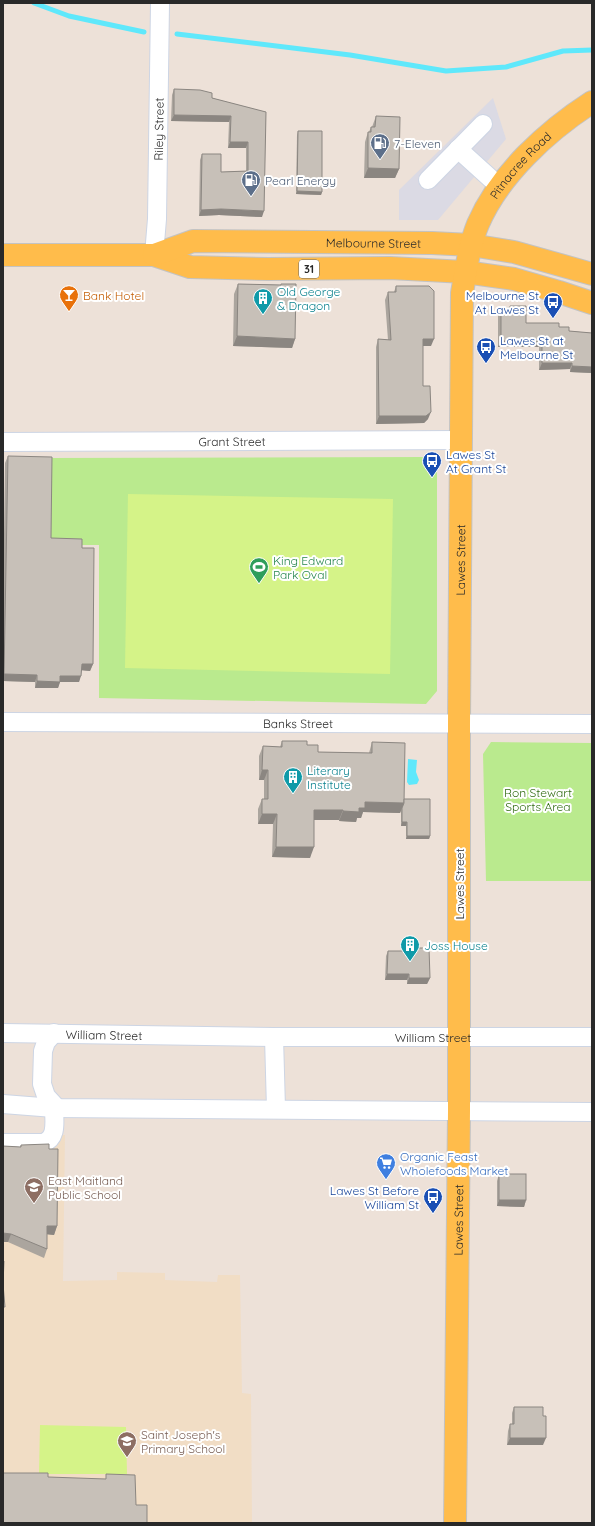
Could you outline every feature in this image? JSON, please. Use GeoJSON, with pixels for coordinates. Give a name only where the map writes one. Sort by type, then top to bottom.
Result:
{"type":"FeatureCollection","features":[{"type":"Feature","properties":{"kind":"main road","name":"Pitnacree Road"},"geometry":{"type":"LineString","coordinates":[[471,245],[478,224],[500,187],[516,167],[544,138],[592,102]]}},
{"type":"Feature","properties":{"kind":"main road","name":"Melbourne Street"},"geometry":{"type":"LineString","coordinates":[[154,255],[194,241],[432,243],[471,245],[514,252],[592,274]]}},
{"type":"Feature","properties":{"kind":"main road","name":"Lawes Street"},"geometry":{"type":"LineString","coordinates":[[455,1523],[459,1111],[460,440],[462,293],[471,245]]}},
{"type":"Feature","properties":{"kind":"main road","name":"Melbourne Street"},"geometry":{"type":"LineString","coordinates":[[3,255],[154,255],[190,267],[268,269],[390,268],[465,272],[514,279],[592,303]]}},
{"type":"Feature","properties":{"kind":"street","name":"Riley Street"},"geometry":{"type":"LineString","coordinates":[[154,255],[157,219],[160,3]]}},
{"type":"Feature","properties":{"kind":"street"},"geometry":{"type":"LineString","coordinates":[[428,180],[483,124]]}},
{"type":"Feature","properties":{"kind":"street"},"geometry":{"type":"LineString","coordinates":[[458,150],[500,187]]}},
{"type":"Feature","properties":{"kind":"street","name":"Grant Street"},"geometry":{"type":"LineString","coordinates":[[3,442],[460,440]]}},
{"type":"Feature","properties":{"kind":"street","name":"Banks Street"},"geometry":{"type":"LineString","coordinates":[[3,722],[592,724]]}},
{"type":"Feature","properties":{"kind":"street","name":"William Street"},"geometry":{"type":"LineString","coordinates":[[3,1033],[274,1037],[592,1037]]}},
{"type":"Feature","properties":{"kind":"street","name":"William Street"},"geometry":{"type":"LineString","coordinates":[[54,1033],[46,1042],[43,1051],[42,1084],[46,1096],[56,1108]]}},
{"type":"Feature","properties":{"kind":"street"},"geometry":{"type":"LineString","coordinates":[[274,1037],[276,1109]]}},
{"type":"Feature","properties":{"kind":"street"},"geometry":{"type":"LineString","coordinates":[[3,1104],[56,1108],[592,1112]]}},
{"type":"Feature","properties":{"kind":"street"},"geometry":{"type":"LineString","coordinates":[[3,1143],[48,1142],[54,1130],[56,1108]]}},
{"type":"Feature","properties":{"kind":"shaded area"},"geometry":{"type":"Polygon","coordinates":[[[493,98],[506,139],[438,220],[399,220],[399,190],[493,98]]]}},
{"type":"Feature","properties":{"kind":"shaded area"},"geometry":{"type":"Polygon","coordinates":[[[3,1135],[65,1135],[63,1281],[117,1280],[117,1272],[165,1273],[165,1280],[217,1282],[218,1275],[240,1275],[242,1393],[251,1394],[252,1523],[3,1523],[3,1135]]]}},
{"type":"Feature","properties":{"kind":"green space"},"geometry":{"type":"Polygon","coordinates":[[[425,457],[437,467],[437,691],[426,704],[99,698],[99,545],[47,545],[48,458],[425,457]]]}},
{"type":"Feature","properties":{"kind":"green space","name":"King Edward Park Oval"},"geometry":{"type":"Polygon","coordinates":[[[128,494],[393,499],[390,674],[125,668],[128,494]]]}},
{"type":"Feature","properties":{"kind":"green space","name":"Ron Stewart Sports Area"},"geometry":{"type":"Polygon","coordinates":[[[491,742],[592,743],[592,881],[486,881],[483,754],[491,742]]]}},
{"type":"Feature","properties":{"kind":"green space"},"geometry":{"type":"Polygon","coordinates":[[[40,1425],[126,1427],[127,1474],[39,1474],[40,1425]]]}},
{"type":"Feature","properties":{"kind":"water"},"geometry":{"type":"Polygon","coordinates":[[[408,759],[417,760],[416,772],[419,780],[417,784],[409,785],[407,782],[408,759]]]}},
{"type":"Feature","properties":{"kind":"building"},"geometry":{"type":"Polygon","coordinates":[[[174,89],[200,90],[212,93],[212,98],[266,112],[264,211],[221,209],[201,210],[202,154],[221,154],[221,172],[248,171],[248,142],[230,142],[231,116],[174,115],[174,89]]]}},
{"type":"Feature","properties":{"kind":"building","name":"7-Eleven"},"geometry":{"type":"Polygon","coordinates":[[[376,116],[400,117],[399,169],[368,168],[368,132],[371,132],[371,127],[375,127],[376,116]]]}},
{"type":"Feature","properties":{"kind":"building"},"geometry":{"type":"Polygon","coordinates":[[[298,131],[322,131],[322,192],[297,191],[298,131]]]}},
{"type":"Feature","properties":{"kind":"building","name":"Old George & Dragon"},"geometry":{"type":"Polygon","coordinates":[[[238,284],[296,284],[295,339],[237,336],[238,284]]]}},
{"type":"Feature","properties":{"kind":"building"},"geometry":{"type":"Polygon","coordinates":[[[396,286],[429,286],[434,291],[434,339],[423,339],[423,386],[430,386],[431,412],[426,416],[379,416],[378,339],[391,340],[388,292],[396,292],[396,286]]]}},
{"type":"Feature","properties":{"kind":"building"},"geometry":{"type":"Polygon","coordinates":[[[510,306],[526,306],[526,323],[559,323],[559,327],[569,327],[569,331],[592,333],[592,367],[572,366],[572,363],[542,363],[542,341],[501,341],[501,308],[510,308],[510,306]]]}},
{"type":"Feature","properties":{"kind":"building"},"geometry":{"type":"Polygon","coordinates":[[[8,456],[52,457],[51,538],[82,539],[82,548],[94,548],[93,664],[82,664],[81,676],[60,676],[60,682],[37,681],[37,675],[4,674],[8,456]]]}},
{"type":"Feature","properties":{"kind":"building"},"geometry":{"type":"Polygon","coordinates":[[[282,741],[307,741],[307,745],[318,745],[318,752],[372,753],[372,742],[405,743],[404,803],[365,802],[365,808],[359,808],[359,812],[343,810],[314,810],[314,847],[276,847],[277,814],[262,814],[262,799],[268,799],[268,770],[262,770],[263,746],[282,747],[282,741]]]}},
{"type":"Feature","properties":{"kind":"building"},"geometry":{"type":"Polygon","coordinates":[[[404,799],[430,799],[430,836],[407,836],[407,822],[402,822],[402,808],[404,799]]]}},
{"type":"Feature","properties":{"kind":"building"},"geometry":{"type":"Polygon","coordinates":[[[403,948],[429,948],[430,978],[409,978],[409,974],[387,974],[388,951],[403,951],[403,948]]]}},
{"type":"Feature","properties":{"kind":"building"},"geometry":{"type":"Polygon","coordinates":[[[49,1144],[49,1149],[58,1149],[57,1226],[47,1226],[47,1249],[11,1234],[3,1233],[3,1146],[21,1147],[21,1145],[49,1144]]]}},
{"type":"Feature","properties":{"kind":"building"},"geometry":{"type":"Polygon","coordinates":[[[499,1174],[526,1174],[526,1200],[499,1200],[499,1174]]]}},
{"type":"Feature","properties":{"kind":"building"},"geometry":{"type":"Polygon","coordinates":[[[3,1261],[4,1261],[3,1284],[3,1261]]]}},
{"type":"Feature","properties":{"kind":"building"},"geometry":{"type":"Polygon","coordinates":[[[3,1284],[5,1307],[3,1307],[3,1284]]]}},
{"type":"Feature","properties":{"kind":"building"},"geometry":{"type":"Polygon","coordinates":[[[514,1407],[543,1407],[543,1416],[546,1416],[546,1438],[510,1438],[510,1424],[514,1424],[514,1407]]]}},
{"type":"Feature","properties":{"kind":"building"},"geometry":{"type":"Polygon","coordinates":[[[3,1473],[48,1473],[48,1477],[106,1479],[106,1474],[135,1475],[136,1505],[147,1505],[147,1523],[3,1523],[3,1473]]]}},
{"type":"Feature","properties":{"kind":"waterway"},"geometry":{"type":"LineString","coordinates":[[34,3],[69,16],[144,32]]}},
{"type":"Feature","properties":{"kind":"waterway"},"geometry":{"type":"LineString","coordinates":[[177,34],[350,55],[446,71],[506,67],[563,51],[592,50]]}},
{"type":"Feature","properties":{"kind":"place","name":"7-Eleven"},"geometry":{"type":"Point","coordinates":[380,160]}},
{"type":"Feature","properties":{"kind":"place","name":"Pearl Energy"},"geometry":{"type":"Point","coordinates":[251,197]}},
{"type":"Feature","properties":{"kind":"place","name":"Bank Hotel"},"geometry":{"type":"Point","coordinates":[69,312]}},
{"type":"Feature","properties":{"kind":"place","name":"Old George & Dragon"},"geometry":{"type":"Point","coordinates":[263,315]}},
{"type":"Feature","properties":{"kind":"place","name":"Melbourne St At Lawes St"},"geometry":{"type":"Point","coordinates":[553,319]}},
{"type":"Feature","properties":{"kind":"place","name":"Lawes St at Melbourne St"},"geometry":{"type":"Point","coordinates":[486,364]}},
{"type":"Feature","properties":{"kind":"place","name":"Lawes St At Grant St"},"geometry":{"type":"Point","coordinates":[432,478]}},
{"type":"Feature","properties":{"kind":"place","name":"King Edward Park Oval"},"geometry":{"type":"Point","coordinates":[259,584]}},
{"type":"Feature","properties":{"kind":"place","name":"Literary Institute"},"geometry":{"type":"Point","coordinates":[293,794]}},
{"type":"Feature","properties":{"kind":"place","name":"Joss House"},"geometry":{"type":"Point","coordinates":[410,962]}},
{"type":"Feature","properties":{"kind":"place","name":"Organic Feast Wholefoods Market"},"geometry":{"type":"Point","coordinates":[386,1180]}},
{"type":"Feature","properties":{"kind":"place","name":"East Maitland Public School"},"geometry":{"type":"Point","coordinates":[34,1204]}},
{"type":"Feature","properties":{"kind":"place","name":"Lawes St Before William St"},"geometry":{"type":"Point","coordinates":[433,1214]}},
{"type":"Feature","properties":{"kind":"place","name":"Saint Joseph's Primary School"},"geometry":{"type":"Point","coordinates":[127,1458]}}]}
